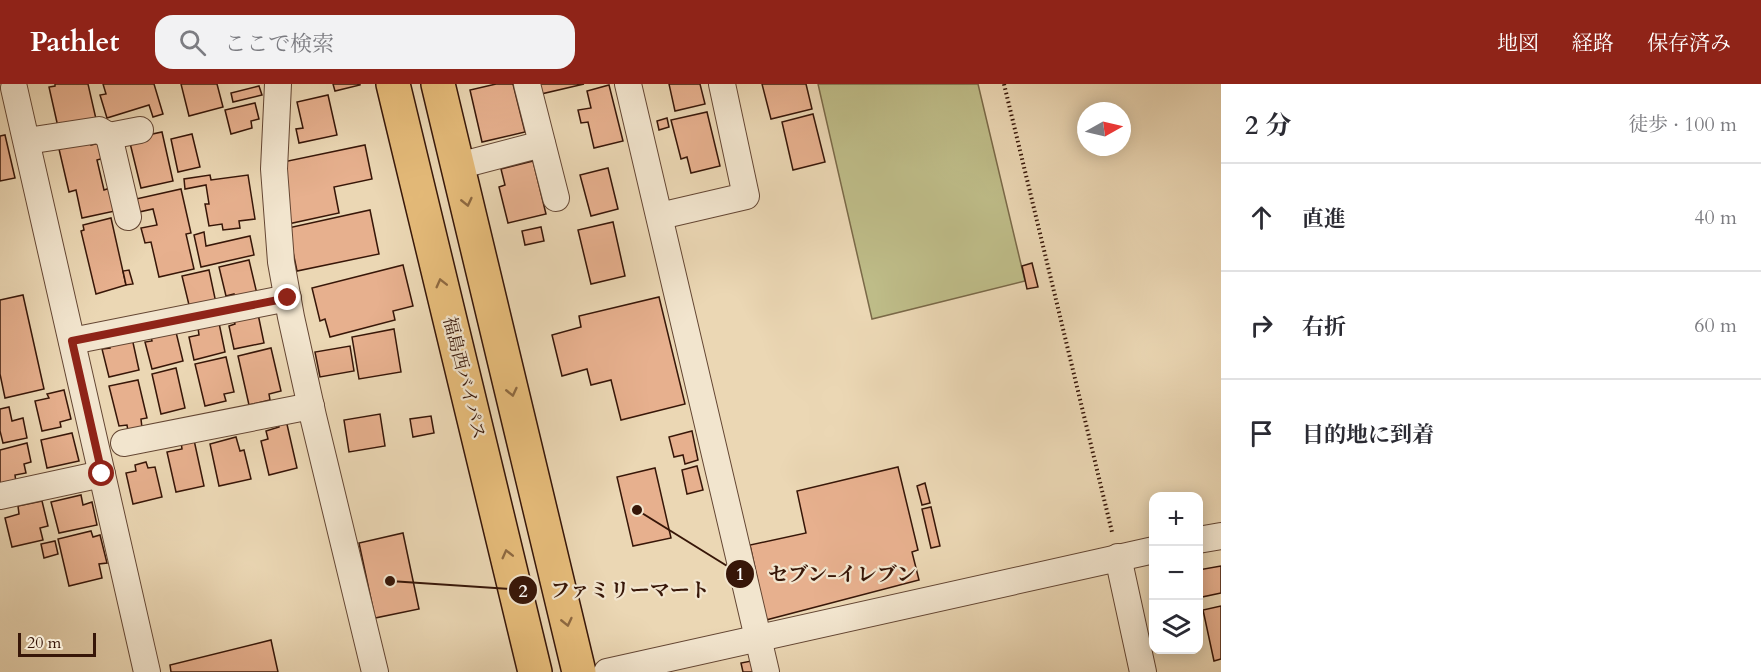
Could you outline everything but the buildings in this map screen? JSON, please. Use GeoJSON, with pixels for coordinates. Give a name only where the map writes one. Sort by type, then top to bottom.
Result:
{"type":"FeatureCollection","features":[{"type":"Feature","properties":{"kind":"highway","name":"福島西バイパス"},"geometry":{"type":"LineString","coordinates":[[393,84],[535,672]]}},
{"type":"Feature","properties":{"kind":"highway"},"geometry":{"type":"LineString","coordinates":[[438,84],[579,672]]}},
{"type":"Feature","properties":{"kind":"street"},"geometry":{"type":"LineString","coordinates":[[278,84],[274,169],[281,262],[311,406],[375,672]]}},
{"type":"Feature","properties":{"kind":"street"},"geometry":{"type":"LineString","coordinates":[[527,84],[556,198]]}},
{"type":"Feature","properties":{"kind":"street"},"geometry":{"type":"LineString","coordinates":[[628,84],[766,672]]}},
{"type":"Feature","properties":{"kind":"street"},"geometry":{"type":"LineString","coordinates":[[660,216],[746,196],[722,84]]}},
{"type":"Feature","properties":{"kind":"street"},"geometry":{"type":"LineString","coordinates":[[12,89],[27,141],[147,672]]}},
{"type":"Feature","properties":{"kind":"street"},"geometry":{"type":"LineString","coordinates":[[27,141],[99,130],[109,136],[140,130]]}},
{"type":"Feature","properties":{"kind":"street"},"geometry":{"type":"LineString","coordinates":[[109,136],[129,217]]}},
{"type":"Feature","properties":{"kind":"street"},"geometry":{"type":"LineString","coordinates":[[458,166],[542,144]]}},
{"type":"Feature","properties":{"kind":"street"},"geometry":{"type":"LineString","coordinates":[[72,341],[288,298]]}},
{"type":"Feature","properties":{"kind":"street"},"geometry":{"type":"LineString","coordinates":[[124,443],[311,406]]}},
{"type":"Feature","properties":{"kind":"street"},"geometry":{"type":"LineString","coordinates":[[0,496],[102,474]]}},
{"type":"Feature","properties":{"kind":"street"},"geometry":{"type":"LineString","coordinates":[[1203,539],[1221,536]]}},
{"type":"Feature","properties":{"kind":"street"},"geometry":{"type":"LineString","coordinates":[[607,672],[1149,551]]}},
{"type":"Feature","properties":{"kind":"street"},"geometry":{"type":"LineString","coordinates":[[1118,557],[1143,672]]}},
{"type":"Feature","properties":{"kind":"path"},"geometry":{"type":"LineString","coordinates":[[1004,84],[1118,557]]}},
{"type":"Feature","properties":{"kind":"shaded area"},"geometry":{"type":"Polygon","coordinates":[[[818,84],[978,84],[1025,281],[872,319],[818,84]]]}},
{"type":"Feature","properties":{"kind":"place","name":"セブン-イレブン"},"geometry":{"type":"Point","coordinates":[637,510]}},
{"type":"Feature","properties":{"kind":"place","name":"ファミリーマート"},"geometry":{"type":"Point","coordinates":[390,581]}},
{"type":"Feature","properties":{"kind":"route"},"geometry":{"type":"LineString","coordinates":[[102,474],[72,341],[288,298]]}}]}
